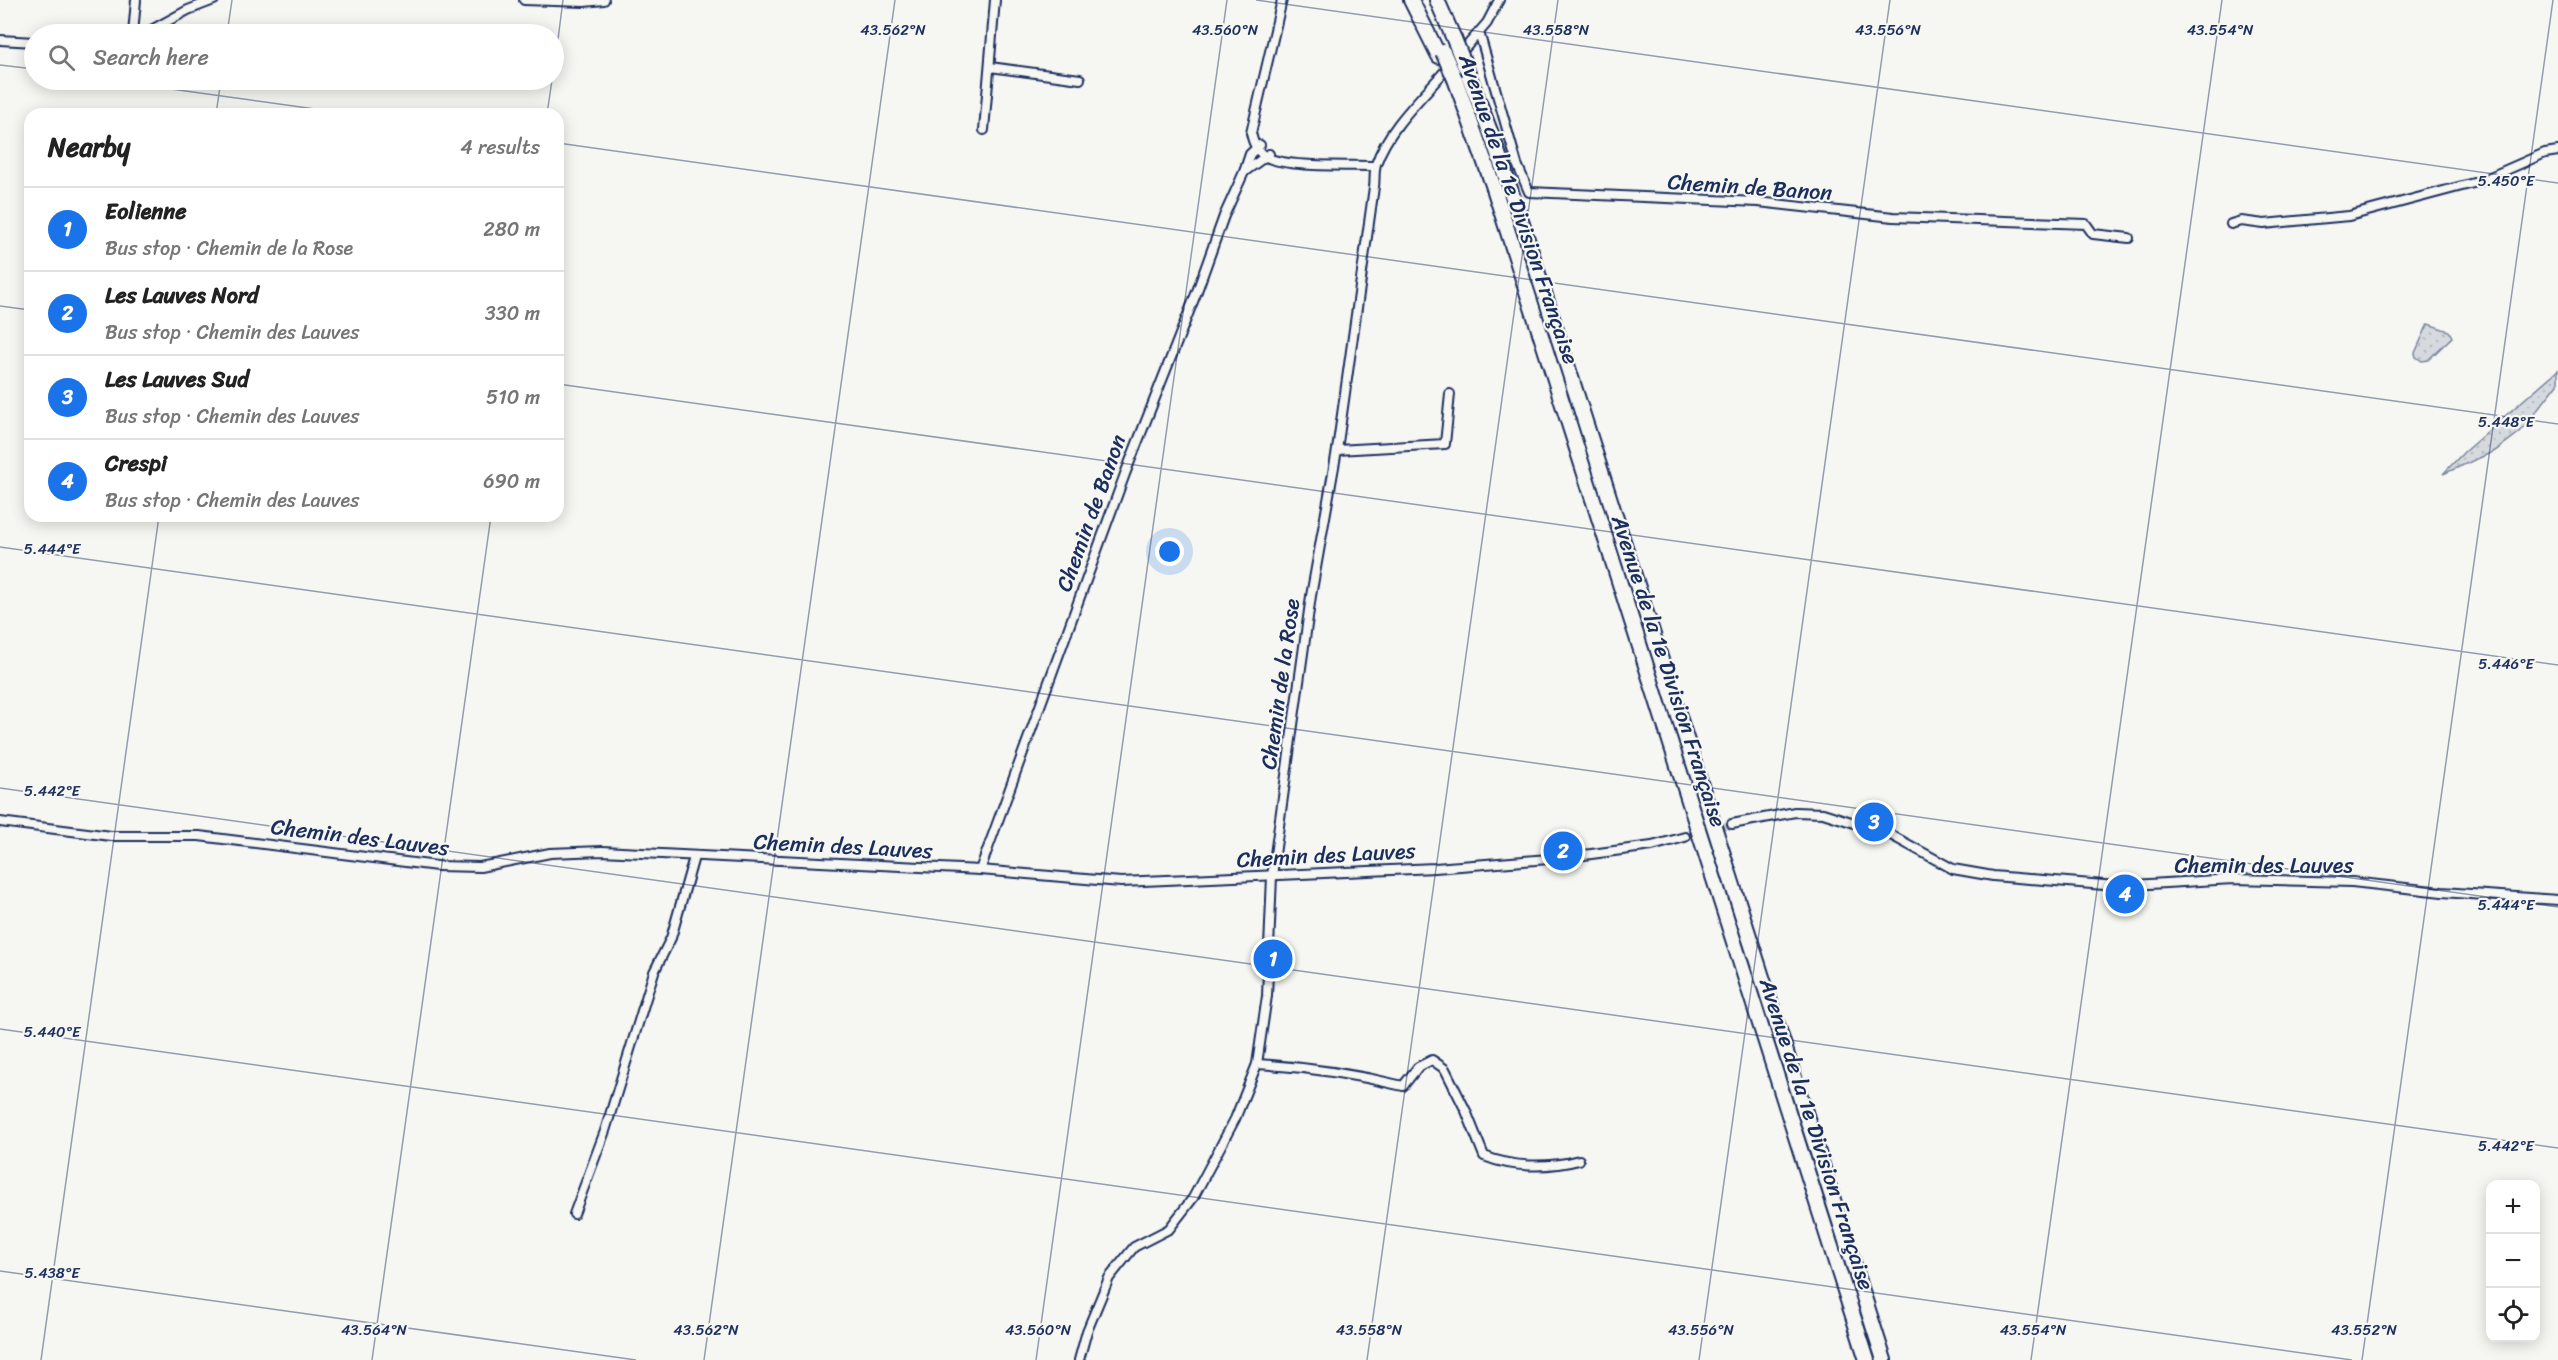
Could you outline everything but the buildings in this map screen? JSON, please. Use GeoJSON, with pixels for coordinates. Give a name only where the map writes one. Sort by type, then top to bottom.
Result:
{"type":"FeatureCollection","features":[{"type":"Feature","properties":{"kind":"highway"},"geometry":{"type":"LineString","coordinates":[[1411,0],[1441,54]]}},
{"type":"Feature","properties":{"kind":"highway","name":"Avenue de la 1e Division Française"},"geometry":{"type":"LineString","coordinates":[[1419,0],[1466,109],[1550,364],[1867,1360]]}},
{"type":"Feature","properties":{"kind":"highway","name":"Avenue de la 1e Division Française"},"geometry":{"type":"LineString","coordinates":[[1437,0],[1493,139],[1525,233],[1884,1360]]}},
{"type":"Feature","properties":{"kind":"street"},"geometry":{"type":"LineString","coordinates":[[134,24],[136,0]]}},
{"type":"Feature","properties":{"kind":"street"},"geometry":{"type":"LineString","coordinates":[[162,24],[188,10],[214,0]]}},
{"type":"Feature","properties":{"kind":"street"},"geometry":{"type":"LineString","coordinates":[[524,0],[584,2],[604,0]]}},
{"type":"Feature","properties":{"kind":"street"},"geometry":{"type":"LineString","coordinates":[[984,130],[994,0]]}},
{"type":"Feature","properties":{"kind":"street"},"geometry":{"type":"LineString","coordinates":[[1282,0],[1251,134],[1268,155],[1318,164],[1375,166]]}},
{"type":"Feature","properties":{"kind":"street","name":"Chemin de la Rose"},"geometry":{"type":"LineString","coordinates":[[1079,1360],[1087,1331],[1108,1278],[1134,1247],[1168,1229],[1193,1198],[1235,1119],[1257,1064],[1267,996],[1272,876],[1311,596],[1337,450],[1374,188],[1375,166],[1388,140],[1401,122],[1487,23],[1499,0]]}},
{"type":"Feature","properties":{"kind":"street","name":"Chemin de Banon"},"geometry":{"type":"LineString","coordinates":[[1479,32],[1517,164],[1529,192],[1758,202],[1893,217],[2050,221],[2086,224],[2093,234],[2129,238]]}},
{"type":"Feature","properties":{"kind":"street"},"geometry":{"type":"LineString","coordinates":[[0,40],[24,41]]}},
{"type":"Feature","properties":{"kind":"street"},"geometry":{"type":"LineString","coordinates":[[990,67],[1080,80]]}},
{"type":"Feature","properties":{"kind":"street","name":"Chemin de Banon"},"geometry":{"type":"LineString","coordinates":[[980,870],[1129,464],[1224,216],[1250,154],[1259,146]]}},
{"type":"Feature","properties":{"kind":"street"},"geometry":{"type":"LineString","coordinates":[[2231,224],[2241,221],[2264,224],[2349,216],[2481,181],[2545,153],[2558,151]]}},
{"type":"Feature","properties":{"kind":"street"},"geometry":{"type":"LineString","coordinates":[[1244,172],[1268,155]]}},
{"type":"Feature","properties":{"kind":"street"},"geometry":{"type":"LineString","coordinates":[[1337,450],[1445,444],[1450,394]]}},
{"type":"Feature","properties":{"kind":"street","name":"Chemin des Lauves"},"geometry":{"type":"LineString","coordinates":[[1732,824],[1795,812],[1823,813],[1889,834],[1953,869],[1993,876],[2116,886],[2233,879],[2352,882],[2442,892],[2558,900]]}},
{"type":"Feature","properties":{"kind":"street","name":"Chemin des Lauves"},"geometry":{"type":"LineString","coordinates":[[0,822],[111,836],[199,836],[437,866],[480,867],[550,853],[575,852],[980,870],[1121,882],[1434,868],[1561,858],[1652,846],[1685,837]]}},
{"type":"Feature","properties":{"kind":"street"},"geometry":{"type":"LineString","coordinates":[[574,1214],[606,1131],[654,972],[671,938],[694,857]]}},
{"type":"Feature","properties":{"kind":"street"},"geometry":{"type":"LineString","coordinates":[[1257,1064],[1365,1077],[1403,1086],[1418,1067],[1432,1060],[1445,1069],[1466,1111],[1484,1156],[1500,1163],[1521,1165],[1562,1165],[1579,1160]]}},
{"type":"Feature","properties":{"kind":"shaded area"},"geometry":{"type":"Polygon","coordinates":[[[2428,324],[2449,331],[2452,337],[2428,360],[2422,361],[2416,357],[2415,353],[2428,324]]]}},
{"type":"Feature","properties":{"kind":"shaded area"},"geometry":{"type":"Polygon","coordinates":[[[2558,370],[2558,384],[2520,432],[2495,451],[2443,474],[2464,452],[2558,370]]]}},
{"type":"Feature","properties":{"kind":"tunnel"},"geometry":{"type":"LineString","coordinates":[[1685,837],[1732,824]]}},
{"type":"Feature","properties":{"kind":"place","name":"Les Lauves Sud"},"geometry":{"type":"Point","coordinates":[1874,822]}},
{"type":"Feature","properties":{"kind":"place","name":"Les Lauves Nord"},"geometry":{"type":"Point","coordinates":[1563,851]}},
{"type":"Feature","properties":{"kind":"place","name":"Crespi"},"geometry":{"type":"Point","coordinates":[2125,894]}},
{"type":"Feature","properties":{"kind":"place","name":"Eolienne"},"geometry":{"type":"Point","coordinates":[1273,959]}}]}
